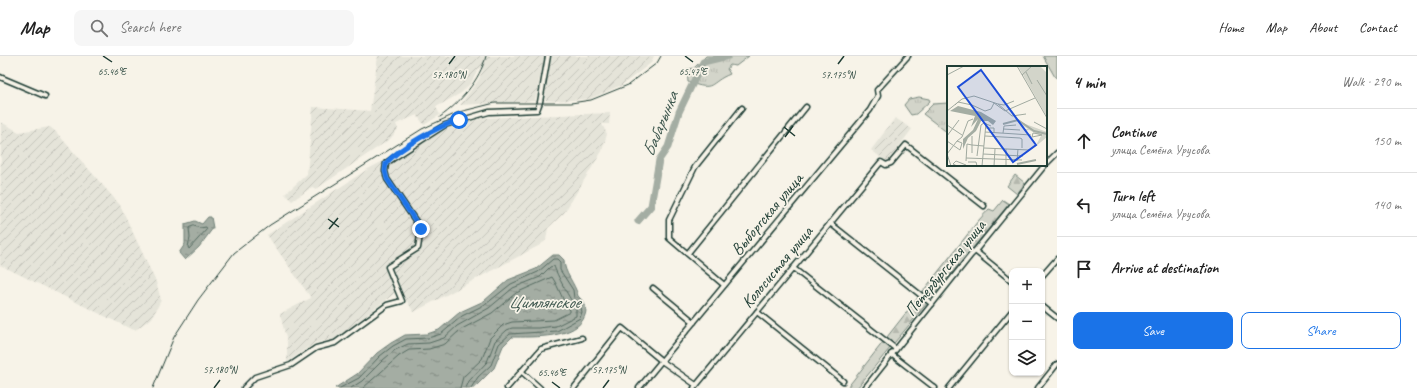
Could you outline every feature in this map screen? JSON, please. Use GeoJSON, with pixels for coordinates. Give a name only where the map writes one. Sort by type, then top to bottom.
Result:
{"type":"FeatureCollection","features":[{"type":"Feature","properties":{"kind":"street"},"geometry":{"type":"LineString","coordinates":[[244,388],[255,377],[291,365],[316,348],[335,343],[387,305],[402,301],[388,268],[418,248],[421,229],[387,179],[385,171],[386,163],[444,125],[489,112],[537,110],[540,102],[548,56]]}},
{"type":"Feature","properties":{"kind":"street","name":"Выборгская улица"},"geometry":{"type":"LineString","coordinates":[[639,388],[663,362],[724,285],[870,110],[878,96],[877,90],[908,56]]}},
{"type":"Feature","properties":{"kind":"street"},"geometry":{"type":"LineString","coordinates":[[0,77],[45,96]]}},
{"type":"Feature","properties":{"kind":"street"},"geometry":{"type":"LineString","coordinates":[[688,253],[806,107]]}},
{"type":"Feature","properties":{"kind":"street"},"geometry":{"type":"LineString","coordinates":[[724,285],[669,238],[669,220],[695,167],[742,108]]}},
{"type":"Feature","properties":{"kind":"street","name":"Колосистая улица"},"geometry":{"type":"LineString","coordinates":[[695,387],[881,162],[886,165],[891,163],[906,145],[984,206]]}},
{"type":"Feature","properties":{"kind":"street","name":"Петербургская улица"},"geometry":{"type":"LineString","coordinates":[[1047,164],[1057,153]]}},
{"type":"Feature","properties":{"kind":"street","name":"Петербургская улица"},"geometry":{"type":"LineString","coordinates":[[865,388],[971,255],[1045,166]]}},
{"type":"Feature","properties":{"kind":"street"},"geometry":{"type":"LineString","coordinates":[[830,223],[932,304]]}},
{"type":"Feature","properties":{"kind":"street"},"geometry":{"type":"LineString","coordinates":[[975,251],[1009,279]]}},
{"type":"Feature","properties":{"kind":"street"},"geometry":{"type":"LineString","coordinates":[[1045,273],[1057,259]]}},
{"type":"Feature","properties":{"kind":"street"},"geometry":{"type":"LineString","coordinates":[[793,268],[896,348]]}},
{"type":"Feature","properties":{"kind":"street"},"geometry":{"type":"LineString","coordinates":[[653,288],[694,322]]}},
{"type":"Feature","properties":{"kind":"street"},"geometry":{"type":"LineString","coordinates":[[1045,308],[1057,318]]}},
{"type":"Feature","properties":{"kind":"street"},"geometry":{"type":"LineString","coordinates":[[757,312],[843,381]]}},
{"type":"Feature","properties":{"kind":"street"},"geometry":{"type":"LineString","coordinates":[[948,388],[1009,315]]}},
{"type":"Feature","properties":{"kind":"street"},"geometry":{"type":"LineString","coordinates":[[574,388],[622,328],[695,387]]}},
{"type":"Feature","properties":{"kind":"street"},"geometry":{"type":"LineString","coordinates":[[507,388],[541,349],[582,338]]}},
{"type":"Feature","properties":{"kind":"street"},"geometry":{"type":"LineString","coordinates":[[891,354],[935,388]]}},
{"type":"Feature","properties":{"kind":"street"},"geometry":{"type":"LineString","coordinates":[[1038,388],[1057,364]]}},
{"type":"Feature","properties":{"kind":"street"},"geometry":{"type":"LineString","coordinates":[[521,371],[540,388]]}},
{"type":"Feature","properties":{"kind":"shaded area"},"geometry":{"type":"Polygon","coordinates":[[[378,56],[545,56],[535,101],[460,105],[479,79],[483,69],[479,68],[471,83],[461,93],[436,107],[440,115],[424,125],[417,115],[396,124],[398,129],[390,139],[316,189],[312,187],[292,201],[285,194],[307,174],[313,107],[370,111],[378,56]]]}},
{"type":"Feature","properties":{"kind":"shaded area"},"geometry":{"type":"Polygon","coordinates":[[[552,56],[654,56],[651,63],[622,85],[589,99],[554,101],[545,100],[547,78],[552,56]]]}},
{"type":"Feature","properties":{"kind":"shaded area"},"geometry":{"type":"Polygon","coordinates":[[[610,113],[609,124],[602,124],[607,134],[602,151],[564,213],[548,228],[546,240],[540,245],[414,312],[399,290],[335,339],[315,343],[287,362],[287,342],[280,314],[311,298],[267,235],[368,169],[440,131],[484,118],[610,113]]]}},
{"type":"Feature","properties":{"kind":"shaded area"},"geometry":{"type":"Polygon","coordinates":[[[895,118],[912,129],[887,162],[871,150],[895,118]]]}},
{"type":"Feature","properties":{"kind":"shaded area"},"geometry":{"type":"Polygon","coordinates":[[[1,122],[19,132],[50,127],[120,205],[156,282],[161,300],[152,318],[135,330],[0,265],[1,122]]]}},
{"type":"Feature","properties":{"kind":"green space"},"geometry":{"type":"Polygon","coordinates":[[[706,56],[749,56],[736,66],[730,65],[727,69],[730,74],[711,85],[703,86],[688,82],[687,69],[694,68],[706,56]]]}},
{"type":"Feature","properties":{"kind":"green space"},"geometry":{"type":"Polygon","coordinates":[[[1043,56],[1057,56],[1057,78],[1055,77],[1043,56]]]}},
{"type":"Feature","properties":{"kind":"green space"},"geometry":{"type":"Polygon","coordinates":[[[919,97],[929,99],[930,101],[916,114],[911,115],[904,105],[909,99],[919,97]]]}},
{"type":"Feature","properties":{"kind":"green space"},"geometry":{"type":"Polygon","coordinates":[[[947,103],[947,132],[923,114],[933,104],[947,103]]]}},
{"type":"Feature","properties":{"kind":"green space"},"geometry":{"type":"Polygon","coordinates":[[[1015,175],[1025,183],[1017,194],[1007,186],[1015,175]]]}},
{"type":"Feature","properties":{"kind":"green space"},"geometry":{"type":"Polygon","coordinates":[[[1003,200],[1009,204],[857,388],[847,388],[978,221],[989,209],[994,211],[1003,200]]]}},
{"type":"Feature","properties":{"kind":"water"},"geometry":{"type":"Polygon","coordinates":[[[208,217],[211,217],[213,228],[199,247],[185,260],[179,253],[185,244],[185,224],[195,221],[202,224],[208,217]]]}},
{"type":"Feature","properties":{"kind":"water","name":"Цимлянское"},"geometry":{"type":"Polygon","coordinates":[[[553,255],[559,255],[564,260],[564,265],[568,274],[585,307],[586,312],[581,323],[573,329],[564,333],[553,335],[512,337],[503,346],[494,368],[474,388],[335,388],[357,374],[377,353],[391,343],[405,335],[427,334],[439,330],[460,312],[484,301],[508,280],[536,269],[553,255]]]}},
{"type":"Feature","properties":{"kind":"waterway","name":"Бабарынка"},"geometry":{"type":"LineString","coordinates":[[638,221],[651,206],[659,160],[668,147],[679,112],[703,62],[728,56]]}},
{"type":"Feature","properties":{"kind":"railway"},"geometry":{"type":"LineString","coordinates":[[440,117],[462,98],[479,74],[486,56]]}},
{"type":"Feature","properties":{"kind":"railway"},"geometry":{"type":"LineString","coordinates":[[153,388],[174,337],[198,300],[234,253],[270,225],[422,129],[459,112],[495,103],[571,103],[591,100],[628,85],[657,63],[661,56]]}},
{"type":"Feature","properties":{"kind":"route"},"geometry":{"type":"LineString","coordinates":[[421,229],[387,179],[385,171],[386,163],[431,132],[444,125],[459,120]]}}]}
